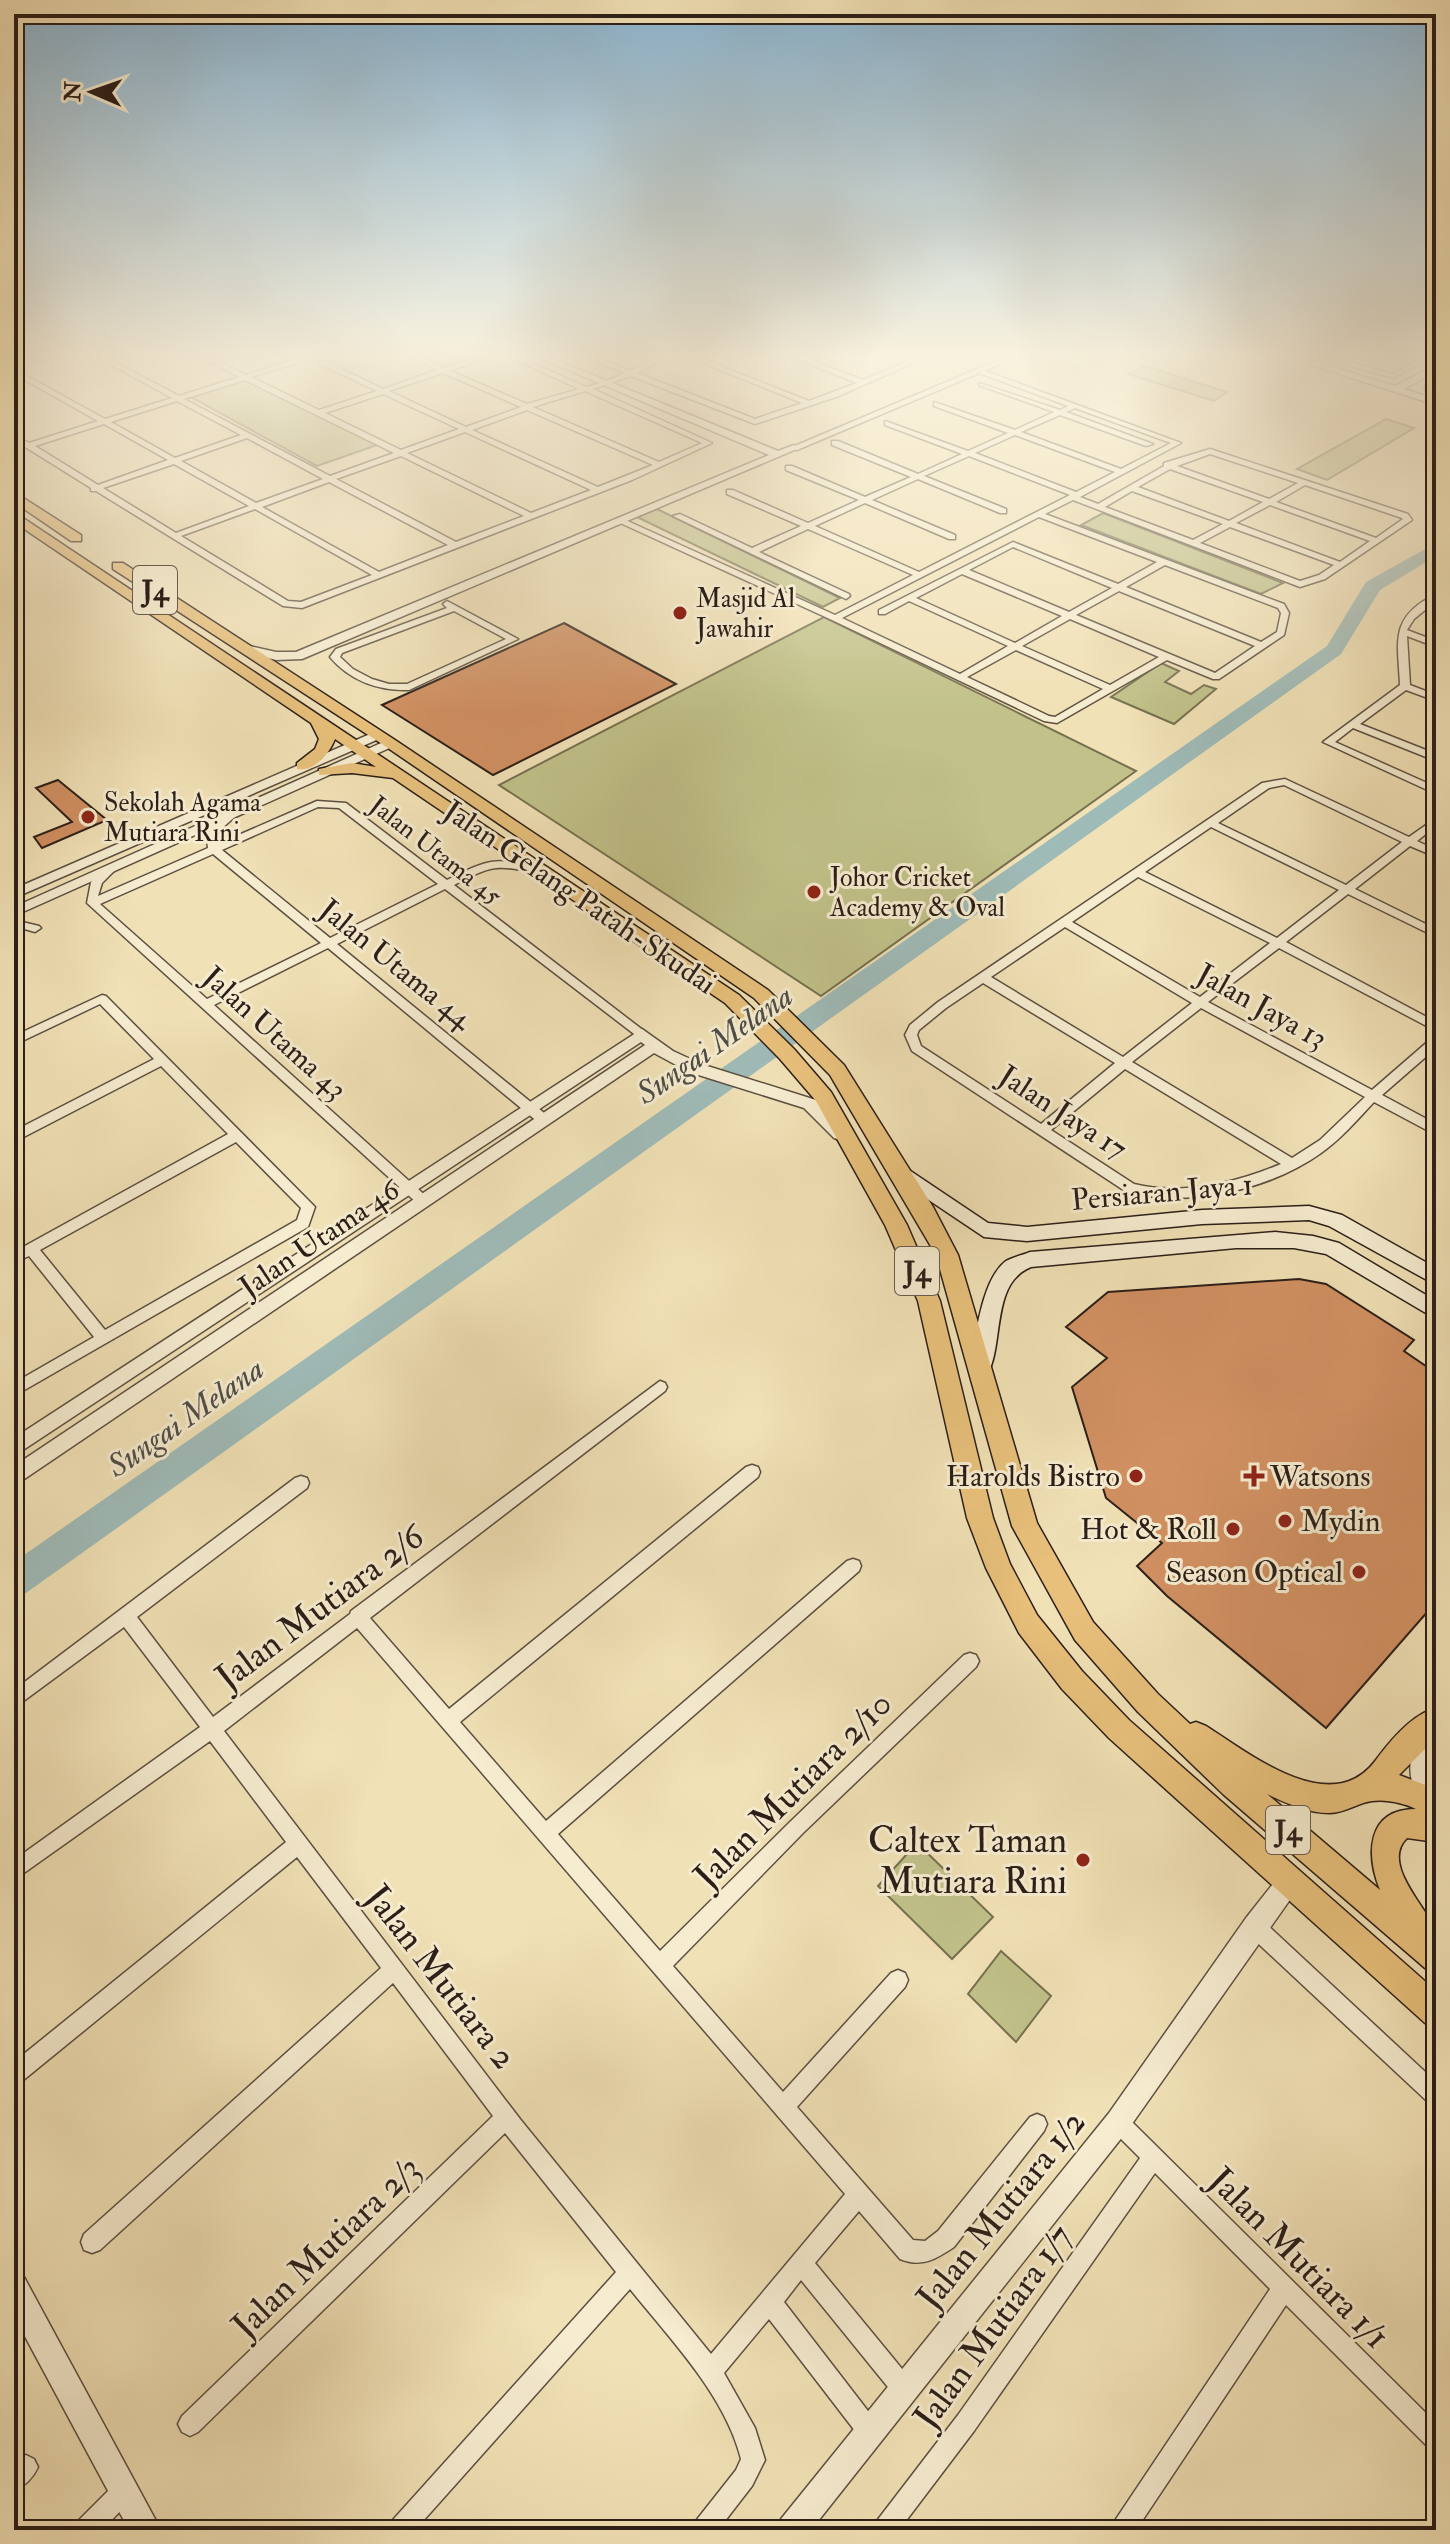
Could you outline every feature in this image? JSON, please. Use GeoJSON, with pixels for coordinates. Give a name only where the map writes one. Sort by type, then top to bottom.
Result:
{"type":"FeatureCollection","features":[{"type":"Feature","properties":{"kind":"main road"},"geometry":{"type":"LineString","coordinates":[[14,496],[85,544]]}},
{"type":"Feature","properties":{"kind":"main road","name":"Jalan Gelang Patah-Skudai"},"geometry":{"type":"LineString","coordinates":[[14,516],[732,999],[787,1054],[824,1097],[909,1249],[929,1301],[980,1518],[999,1568],[1028,1624],[1072,1680],[1119,1729],[1289,1884],[1436,2012]]}},
{"type":"Feature","properties":{"kind":"main road","name":"Jalan Gelang Patah-Skudai"},"geometry":{"type":"LineString","coordinates":[[110,560],[384,739],[761,994],[789,1018],[837,1070],[947,1255],[1025,1526],[1084,1631],[1148,1703],[1233,1784],[1434,1955]]}},
{"type":"Feature","properties":{"kind":"main road"},"geometry":{"type":"LineString","coordinates":[[303,766],[322,751],[327,739],[317,719]]}},
{"type":"Feature","properties":{"kind":"main road"},"geometry":{"type":"LineString","coordinates":[[325,772],[352,768],[400,775]]}},
{"type":"Feature","properties":{"kind":"main road","name":"Persiaran Jaya 1"},"geometry":{"type":"LineString","coordinates":[[897,1169],[984,1230],[1009,1234],[1202,1217],[1309,1213],[1335,1220],[1436,1277]]}},
{"type":"Feature","properties":{"kind":"main road"},"geometry":{"type":"LineString","coordinates":[[1202,1217],[1192,1226],[1198,1238],[1207,1244]]}},
{"type":"Feature","properties":{"kind":"main road","name":"Persiaran Jaya 1"},"geometry":{"type":"LineString","coordinates":[[981,1367],[990,1318],[1002,1284],[1012,1268],[1030,1260],[1284,1240],[1322,1245],[1436,1311]]}},
{"type":"Feature","properties":{"kind":"main road"},"geometry":{"type":"LineString","coordinates":[[1148,1703],[1265,1779],[1300,1795],[1331,1798],[1355,1794],[1371,1787],[1399,1753],[1435,1720]]}},
{"type":"Feature","properties":{"kind":"main road"},"geometry":{"type":"LineString","coordinates":[[1371,1787],[1406,1790],[1434,1812],[1398,1827],[1388,1836],[1383,1848],[1386,1870],[1434,1955]]}},
{"type":"Feature","properties":{"kind":"street"},"geometry":{"type":"LineString","coordinates":[[72,475],[286,604],[302,605],[636,475]]}},
{"type":"Feature","properties":{"kind":"street"},"geometry":{"type":"LineString","coordinates":[[94,489],[135,475]]}},
{"type":"Feature","properties":{"kind":"street"},"geometry":{"type":"LineString","coordinates":[[203,475],[380,576]]}},
{"type":"Feature","properties":{"kind":"street"},"geometry":{"type":"LineString","coordinates":[[321,475],[456,546]]}},
{"type":"Feature","properties":{"kind":"street"},"geometry":{"type":"LineString","coordinates":[[174,536],[341,475]]}},
{"type":"Feature","properties":{"kind":"street"},"geometry":{"type":"LineString","coordinates":[[445,475],[530,516]]}},
{"type":"Feature","properties":{"kind":"street"},"geometry":{"type":"LineString","coordinates":[[563,475],[597,490]]}},
{"type":"Feature","properties":{"kind":"street"},"geometry":{"type":"LineString","coordinates":[[245,649],[276,656],[298,656],[731,475]]}},
{"type":"Feature","properties":{"kind":"street"},"geometry":{"type":"LineString","coordinates":[[805,475],[952,537]]}},
{"type":"Feature","properties":{"kind":"street"},"geometry":{"type":"LineString","coordinates":[[912,475],[1003,511]]}},
{"type":"Feature","properties":{"kind":"street"},"geometry":{"type":"LineString","coordinates":[[753,551],[923,475]]}},
{"type":"Feature","properties":{"kind":"street"},"geometry":{"type":"LineString","coordinates":[[1021,475],[1097,508],[1300,584],[1322,577],[1408,520],[1405,516],[1280,475]]}},
{"type":"Feature","properties":{"kind":"street"},"geometry":{"type":"LineString","coordinates":[[835,618],[1117,475]]}},
{"type":"Feature","properties":{"kind":"street"},"geometry":{"type":"LineString","coordinates":[[1097,508],[1153,475]]}},
{"type":"Feature","properties":{"kind":"street"},"geometry":{"type":"LineString","coordinates":[[1193,475],[1377,541]]}},
{"type":"Feature","properties":{"kind":"street"},"geometry":{"type":"LineString","coordinates":[[1192,544],[1304,483]]}},
{"type":"Feature","properties":{"kind":"street"},"geometry":{"type":"LineString","coordinates":[[1130,487],[1341,565]]}},
{"type":"Feature","properties":{"kind":"street"},"geometry":{"type":"LineString","coordinates":[[730,492],[920,575]]}},
{"type":"Feature","properties":{"kind":"street"},"geometry":{"type":"LineString","coordinates":[[963,571],[1216,677],[1281,633],[1285,610],[1039,514]]}},
{"type":"Feature","properties":{"kind":"street"},"geometry":{"type":"LineString","coordinates":[[677,516],[846,596]]}},
{"type":"Feature","properties":{"kind":"street"},"geometry":{"type":"LineString","coordinates":[[620,521],[1053,721],[1165,657]]}},
{"type":"Feature","properties":{"kind":"street"},"geometry":{"type":"LineString","coordinates":[[882,612],[1013,544],[1262,646]]}},
{"type":"Feature","properties":{"kind":"street"},"geometry":{"type":"LineString","coordinates":[[961,677],[1165,561]]}},
{"type":"Feature","properties":{"kind":"street"},"geometry":{"type":"LineString","coordinates":[[1405,686],[1402,631],[1410,617],[1436,597]]}},
{"type":"Feature","properties":{"kind":"street"},"geometry":{"type":"LineString","coordinates":[[436,598],[513,639],[409,687],[391,689],[338,662],[335,657],[339,651],[454,608]]}},
{"type":"Feature","properties":{"kind":"street"},"geometry":{"type":"LineString","coordinates":[[909,598],[1110,689]]}},
{"type":"Feature","properties":{"kind":"street"},"geometry":{"type":"LineString","coordinates":[[1402,631],[1436,644]]}},
{"type":"Feature","properties":{"kind":"street"},"geometry":{"type":"LineString","coordinates":[[296,684],[292,663],[298,656]]}},
{"type":"Feature","properties":{"kind":"street"},"geometry":{"type":"LineString","coordinates":[[1405,686],[1436,698]]}},
{"type":"Feature","properties":{"kind":"street"},"geometry":{"type":"LineString","coordinates":[[1405,686],[1329,739],[1330,744],[1436,791]]}},
{"type":"Feature","properties":{"kind":"street"},"geometry":{"type":"LineString","coordinates":[[1352,724],[1436,758]]}},
{"type":"Feature","properties":{"kind":"street"},"geometry":{"type":"LineString","coordinates":[[14,894],[303,766],[384,739]]}},
{"type":"Feature","properties":{"kind":"street"},"geometry":{"type":"LineString","coordinates":[[14,912],[325,772],[361,749]]}},
{"type":"Feature","properties":{"kind":"street"},"geometry":{"type":"LineString","coordinates":[[1291,1164],[985,979],[1263,787],[1285,782],[1436,854]]}},
{"type":"Feature","properties":{"kind":"street","name":"Jalan Utama 45"},"geometry":{"type":"LineString","coordinates":[[93,903],[317,804],[342,805],[648,1040]]}},
{"type":"Feature","properties":{"kind":"street"},"geometry":{"type":"LineString","coordinates":[[214,849],[213,832],[234,813]]}},
{"type":"Feature","properties":{"kind":"street"},"geometry":{"type":"LineString","coordinates":[[1043,1129],[1277,942],[1436,821]]}},
{"type":"Feature","properties":{"kind":"street"},"geometry":{"type":"LineString","coordinates":[[1210,823],[1436,933]]}},
{"type":"Feature","properties":{"kind":"street"},"geometry":{"type":"LineString","coordinates":[[485,833],[494,855],[485,865]]}},
{"type":"Feature","properties":{"kind":"street","name":"Jalan Utama 44"},"geometry":{"type":"LineString","coordinates":[[214,849],[537,1114]]}},
{"type":"Feature","properties":{"kind":"street"},"geometry":{"type":"LineString","coordinates":[[205,1005],[485,865],[501,863],[540,870]]}},
{"type":"Feature","properties":{"kind":"street"},"geometry":{"type":"LineString","coordinates":[[93,903],[92,889],[96,882],[116,866]]}},
{"type":"Feature","properties":{"kind":"street"},"geometry":{"type":"LineString","coordinates":[[1139,873],[1436,1027]]}},
{"type":"Feature","properties":{"kind":"street","name":"Jalan Utama 43"},"geometry":{"type":"LineString","coordinates":[[93,903],[423,1201]]}},
{"type":"Feature","properties":{"kind":"street"},"geometry":{"type":"LineString","coordinates":[[14,923],[35,928]]}},
{"type":"Feature","properties":{"kind":"street","name":"Jalan Jaya 13"},"geometry":{"type":"LineString","coordinates":[[1066,923],[1201,1003],[1436,1130]]}},
{"type":"Feature","properties":{"kind":"street","name":"Jalan Jaya 17"},"geometry":{"type":"LineString","coordinates":[[985,979],[942,1005],[914,1028],[911,1041],[916,1048],[1130,1188],[1143,1193],[1179,1195],[1228,1187],[1291,1164],[1339,1131],[1436,1041]]}},
{"type":"Feature","properties":{"kind":"street"},"geometry":{"type":"LineString","coordinates":[[14,1041],[102,999],[308,1207],[303,1223],[14,1390]]}},
{"type":"Feature","properties":{"kind":"street"},"geometry":{"type":"LineString","coordinates":[[648,1040],[667,1055],[695,1068],[810,1104],[855,1151]]}},
{"type":"Feature","properties":{"kind":"street","name":"Jalan Utama 46"},"geometry":{"type":"LineString","coordinates":[[14,1448],[409,1188],[537,1114],[648,1040]]}},
{"type":"Feature","properties":{"kind":"street"},"geometry":{"type":"LineString","coordinates":[[14,1137],[161,1061]]}},
{"type":"Feature","properties":{"kind":"street","name":"Jalan Utama 46"},"geometry":{"type":"LineString","coordinates":[[14,1477],[423,1201],[537,1114]]}},
{"type":"Feature","properties":{"kind":"street"},"geometry":{"type":"LineString","coordinates":[[14,1258],[236,1136]]}},
{"type":"Feature","properties":{"kind":"street"},"geometry":{"type":"LineString","coordinates":[[31,1249],[102,1337]]}},
{"type":"Feature","properties":{"kind":"street","name":"Jalan Mutiara 2/6"},"geometry":{"type":"LineString","coordinates":[[14,1871],[212,1729],[660,1387]]}},
{"type":"Feature","properties":{"kind":"street"},"geometry":{"type":"LineString","coordinates":[[448,1721],[752,1472]]}},
{"type":"Feature","properties":{"kind":"street"},"geometry":{"type":"LineString","coordinates":[[14,1700],[301,1483]]}},
{"type":"Feature","properties":{"kind":"street"},"geometry":{"type":"LineString","coordinates":[[547,1832],[853,1566]]}},
{"type":"Feature","properties":{"kind":"street","name":"Jalan Mutiara 2"},"geometry":{"type":"LineString","coordinates":[[126,1616],[507,2117],[711,2372],[747,2436],[753,2460],[744,2478],[703,2530]]}},
{"type":"Feature","properties":{"kind":"street"},"geometry":{"type":"LineString","coordinates":[[357,1616],[908,2251],[928,2252],[946,2239],[1037,2124]]}},
{"type":"Feature","properties":{"kind":"street","name":"Jalan Mutiara 2/10"},"geometry":{"type":"LineString","coordinates":[[660,1965],[797,1827],[970,1661]]}},
{"type":"Feature","properties":{"kind":"street"},"geometry":{"type":"LineString","coordinates":[[1434,1812],[1421,1787],[1416,1766],[1435,1720]]}},
{"type":"Feature","properties":{"kind":"street"},"geometry":{"type":"LineString","coordinates":[[14,2075],[298,1844]]}},
{"type":"Feature","properties":{"kind":"street","name":"Jalan Mutiara 1/2"},"geometry":{"type":"LineString","coordinates":[[792,2530],[1118,2122],[1255,1927],[1289,1884]]}},
{"type":"Feature","properties":{"kind":"street"},"geometry":{"type":"LineString","coordinates":[[1255,1927],[1436,2096]]}},
{"type":"Feature","properties":{"kind":"street"},"geometry":{"type":"LineString","coordinates":[[92,2242],[395,1968]]}},
{"type":"Feature","properties":{"kind":"street"},"geometry":{"type":"LineString","coordinates":[[782,2108],[898,1980]]}},
{"type":"Feature","properties":{"kind":"street","name":"Jalan Mutiara 2/3"},"geometry":{"type":"LineString","coordinates":[[190,2424],[507,2117]]}},
{"type":"Feature","properties":{"kind":"street","name":"Jalan Mutiara 1/1"},"geometry":{"type":"LineString","coordinates":[[1118,2122],[1283,2290],[1436,2439]]}},
{"type":"Feature","properties":{"kind":"street","name":"Jalan Mutiara 1/7"},"geometry":{"type":"LineString","coordinates":[[884,2530],[966,2423],[1152,2159]]}},
{"type":"Feature","properties":{"kind":"street"},"geometry":{"type":"LineString","coordinates":[[711,2372],[803,2265],[858,2195]]}},
{"type":"Feature","properties":{"kind":"street"},"geometry":{"type":"LineString","coordinates":[[803,2265],[904,2389]]}},
{"type":"Feature","properties":{"kind":"street"},"geometry":{"type":"LineString","coordinates":[[399,2530],[630,2273]]}},
{"type":"Feature","properties":{"kind":"street"},"geometry":{"type":"LineString","coordinates":[[14,2287],[146,2530]]}},
{"type":"Feature","properties":{"kind":"street"},"geometry":{"type":"LineString","coordinates":[[1122,2530],[1283,2290]]}},
{"type":"Feature","properties":{"kind":"street"},"geometry":{"type":"LineString","coordinates":[[771,2303],[870,2432]]}},
{"type":"Feature","properties":{"kind":"street"},"geometry":{"type":"LineString","coordinates":[[85,2530],[125,2490]]}},
{"type":"Feature","properties":{"kind":"green space"},"geometry":{"type":"Polygon","coordinates":[[[1313,475],[1336,475],[1327,480],[1313,475]]]}},
{"type":"Feature","properties":{"kind":"green space"},"geometry":{"type":"Polygon","coordinates":[[[657,509],[840,598],[823,607],[637,517],[657,509]]]}},
{"type":"Feature","properties":{"kind":"green space"},"geometry":{"type":"Polygon","coordinates":[[[1103,513],[1283,583],[1261,594],[1081,525],[1103,513]]]}},
{"type":"Feature","properties":{"kind":"green space","name":"Johor Cricket Academy & Oval"},"geometry":{"type":"Polygon","coordinates":[[[824,617],[1136,771],[821,996],[499,785],[824,617]]]}},
{"type":"Feature","properties":{"kind":"green space"},"geometry":{"type":"Polygon","coordinates":[[[1161,663],[1179,671],[1165,682],[1191,694],[1204,685],[1216,689],[1174,724],[1111,697],[1161,663]]]}},
{"type":"Feature","properties":{"kind":"green space"},"geometry":{"type":"Polygon","coordinates":[[[917,1843],[993,1917],[952,1959],[878,1886],[917,1843]]]}},
{"type":"Feature","properties":{"kind":"green space"},"geometry":{"type":"Polygon","coordinates":[[[1001,1951],[1051,1996],[1016,2042],[968,1994],[1001,1951]]]}},
{"type":"Feature","properties":{"kind":"building"},"geometry":{"type":"Polygon","coordinates":[[[564,623],[676,684],[493,775],[382,705],[564,623]]]}},
{"type":"Feature","properties":{"kind":"building","name":"Sekolah Agama Mutiara Rini"},"geometry":{"type":"Polygon","coordinates":[[[58,780],[107,820],[42,848],[34,837],[72,822],[36,788],[58,780]]]}},
{"type":"Feature","properties":{"kind":"building","name":"Mydin"},"geometry":{"type":"Polygon","coordinates":[[[1299,1279],[1326,1284],[1414,1340],[1404,1351],[1436,1373],[1436,1588],[1430,1595],[1436,1602],[1326,1728],[1167,1596],[1137,1566],[1162,1543],[1106,1498],[1072,1387],[1107,1358],[1066,1327],[1108,1292],[1299,1279]]]}},
{"type":"Feature","properties":{"kind":"waterway","name":"Sungai Melana"},"geometry":{"type":"LineString","coordinates":[[14,1582],[1334,650],[1373,586],[1436,548]]}},
{"type":"Feature","properties":{"kind":"place","name":"Masjid Al Jawahir"},"geometry":{"type":"Point","coordinates":[680,613]}},
{"type":"Feature","properties":{"kind":"place","name":"Sekolah Agama Mutiara Rini"},"geometry":{"type":"Point","coordinates":[88,817]}},
{"type":"Feature","properties":{"kind":"place","name":"Johor Cricket Academy & Oval"},"geometry":{"type":"Point","coordinates":[814,892]}},
{"type":"Feature","properties":{"kind":"place","name":"Harolds Bistro"},"geometry":{"type":"Point","coordinates":[1136,1476]}},
{"type":"Feature","properties":{"kind":"place","name":"Watsons"},"geometry":{"type":"Point","coordinates":[1254,1476]}},
{"type":"Feature","properties":{"kind":"place","name":"Mydin"},"geometry":{"type":"Point","coordinates":[1285,1521]}},
{"type":"Feature","properties":{"kind":"place","name":"Hot & Roll"},"geometry":{"type":"Point","coordinates":[1233,1529]}},
{"type":"Feature","properties":{"kind":"place","name":"Season Optical"},"geometry":{"type":"Point","coordinates":[1359,1572]}},
{"type":"Feature","properties":{"kind":"place","name":"Caltex Taman Mutiara Rini"},"geometry":{"type":"Point","coordinates":[1083,1860]}}]}
